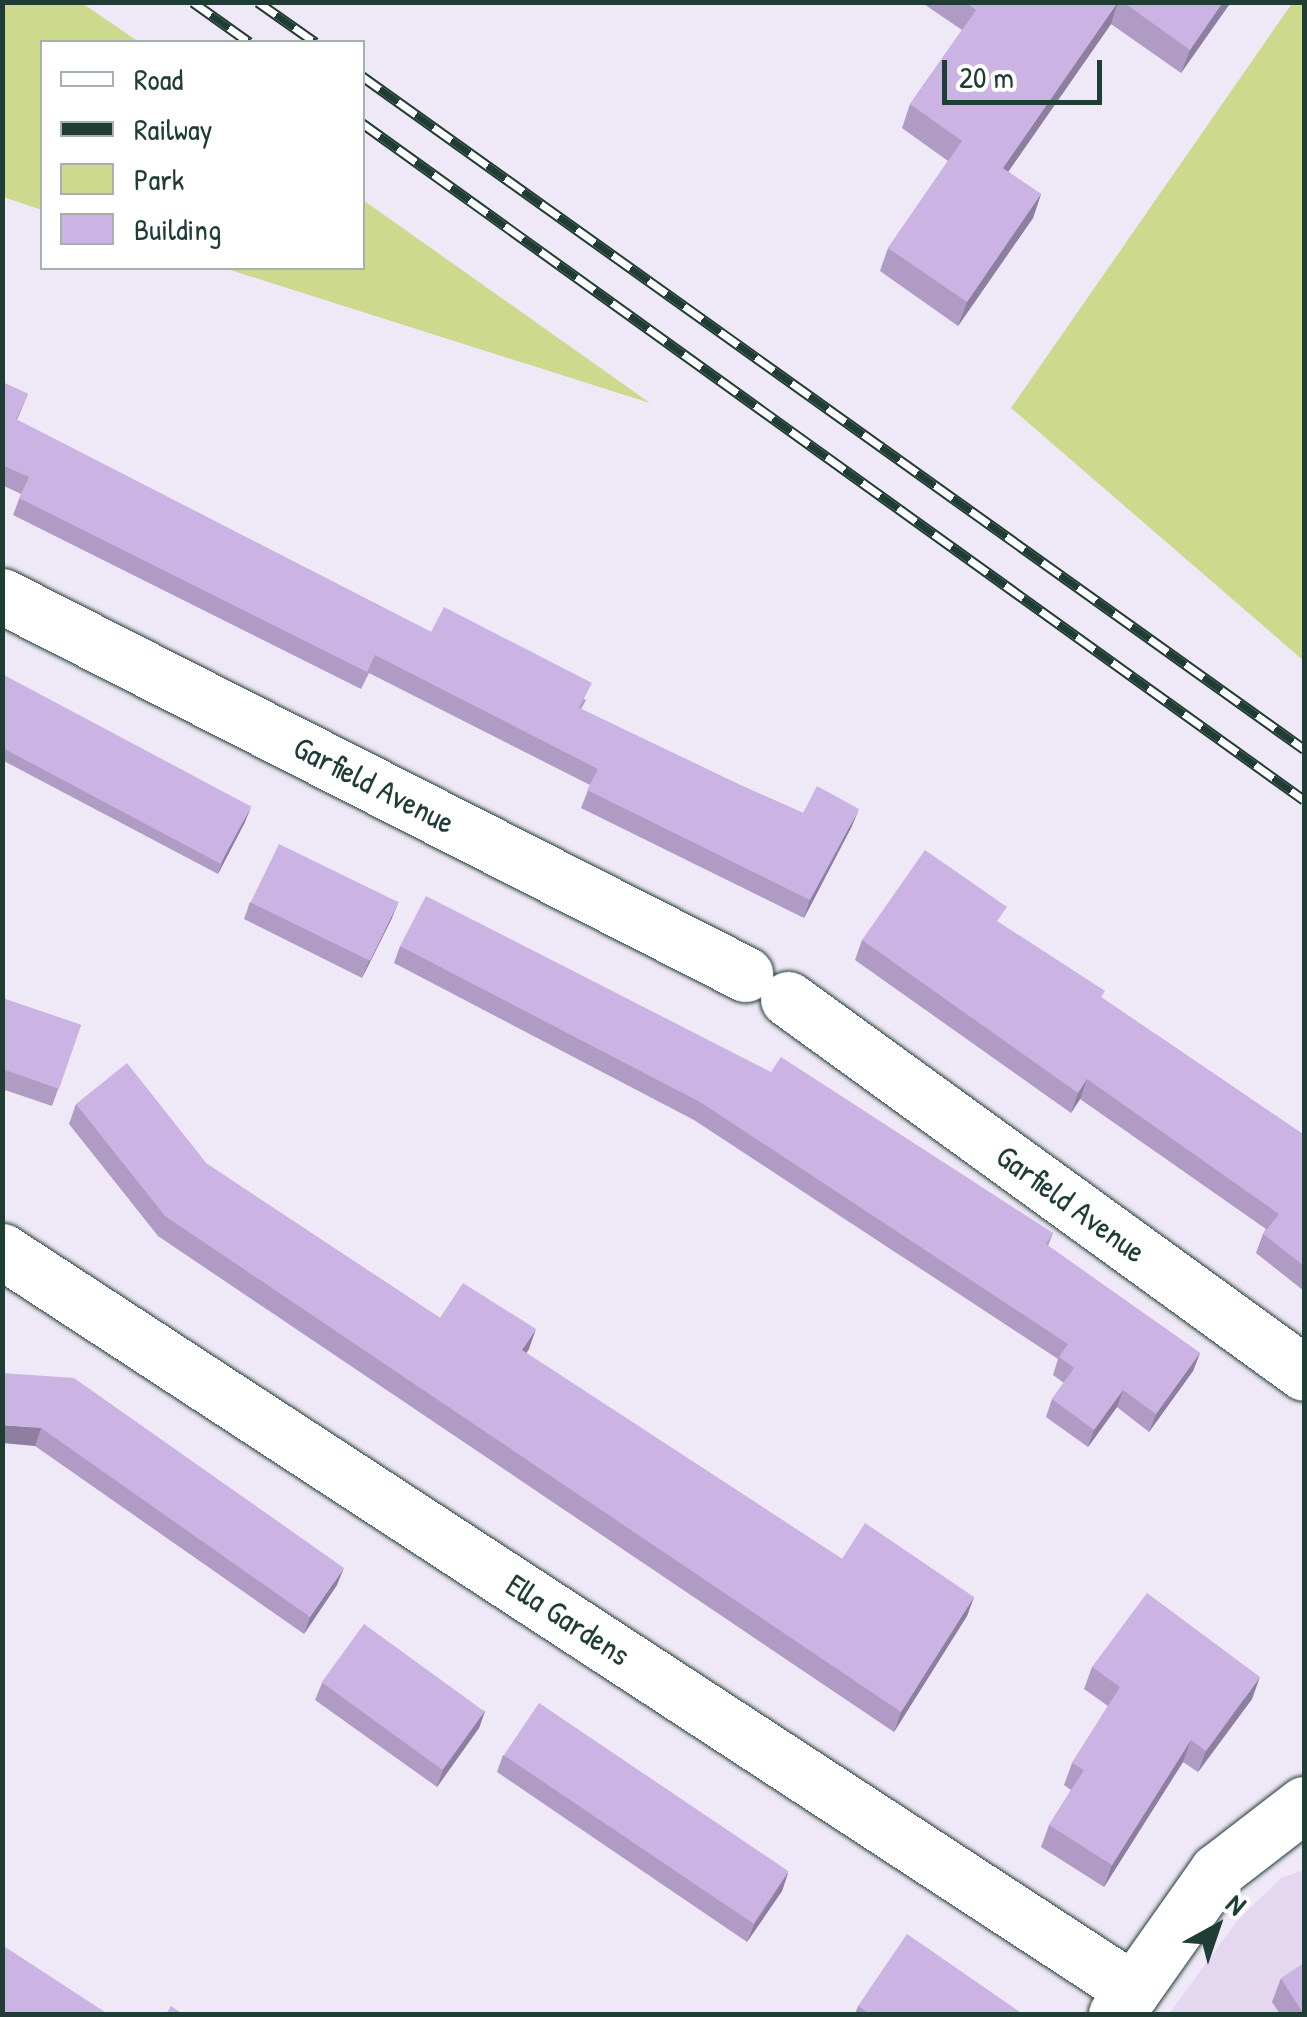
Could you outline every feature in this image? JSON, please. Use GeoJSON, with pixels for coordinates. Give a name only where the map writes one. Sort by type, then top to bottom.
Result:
{"type":"FeatureCollection","features":[{"type":"Feature","properties":{"kind":"street","name":"Garfield Avenue"},"geometry":{"type":"LineString","coordinates":[[2,596],[767,986],[1304,1373]]}},
{"type":"Feature","properties":{"kind":"street","name":"Ella Gardens"},"geometry":{"type":"LineString","coordinates":[[2,1252],[1125,2002]]}},
{"type":"Feature","properties":{"kind":"street"},"geometry":{"type":"LineString","coordinates":[[1125,2002],[1217,1871],[1304,1804]]}},
{"type":"Feature","properties":{"kind":"shaded area"},"geometry":{"type":"Polygon","coordinates":[[[1304,1870],[1304,2014],[1169,2014],[1237,1921],[1281,1878],[1304,1870]]]}},
{"type":"Feature","properties":{"kind":"green space"},"geometry":{"type":"Polygon","coordinates":[[[3,2],[82,3],[136,40],[40,40],[40,209],[3,197],[3,2]]]}},
{"type":"Feature","properties":{"kind":"green space"},"geometry":{"type":"Polygon","coordinates":[[[1293,2],[1304,3],[1304,661],[1011,408],[1293,2]]]}},
{"type":"Feature","properties":{"kind":"green space"},"geometry":{"type":"Polygon","coordinates":[[[365,201],[650,403],[230,270],[365,270],[365,201]]]}},
{"type":"Feature","properties":{"kind":"building"},"geometry":{"type":"Polygon","coordinates":[[[965,2],[1118,2],[1003,168],[1041,194],[967,302],[888,248],[962,141],[910,104],[976,10],[965,2]]]}},
{"type":"Feature","properties":{"kind":"building"},"geometry":{"type":"Polygon","coordinates":[[[1123,2],[1223,2],[1190,50],[1123,2]]]}},
{"type":"Feature","properties":{"kind":"building"},"geometry":{"type":"Polygon","coordinates":[[[2,382],[28,394],[16,419],[431,632],[444,607],[592,683],[579,708],[803,813],[817,786],[859,809],[810,900],[587,790],[598,769],[375,655],[367,672],[19,498],[29,477],[2,465],[2,382]]]}},
{"type":"Feature","properties":{"kind":"building"},"geometry":{"type":"Polygon","coordinates":[[[2,674],[251,806],[220,864],[2,748],[2,674]]]}},
{"type":"Feature","properties":{"kind":"building"},"geometry":{"type":"Polygon","coordinates":[[[279,844],[399,902],[370,961],[251,902],[279,844]]]}},
{"type":"Feature","properties":{"kind":"building"},"geometry":{"type":"Polygon","coordinates":[[[925,850],[1007,907],[997,921],[1105,991],[1101,997],[1304,1135],[1304,1266],[1263,1234],[1279,1214],[1087,1079],[1078,1093],[862,940],[925,850]]]}},
{"type":"Feature","properties":{"kind":"building"},"geometry":{"type":"Polygon","coordinates":[[[426,896],[771,1072],[781,1057],[1053,1233],[1046,1244],[1200,1353],[1156,1414],[1123,1390],[1094,1430],[1052,1399],[1074,1368],[1059,1357],[1068,1344],[700,1102],[400,946],[426,896]]]}},
{"type":"Feature","properties":{"kind":"building"},"geometry":{"type":"Polygon","coordinates":[[[2,998],[81,1025],[59,1089],[2,1069],[2,998]]]}},
{"type":"Feature","properties":{"kind":"building"},"geometry":{"type":"Polygon","coordinates":[[[127,1063],[207,1164],[440,1318],[463,1283],[536,1329],[522,1350],[842,1559],[865,1523],[974,1597],[901,1712],[165,1216],[76,1104],[127,1063]]]}},
{"type":"Feature","properties":{"kind":"building"},"geometry":{"type":"Polygon","coordinates":[[[2,1373],[74,1378],[344,1568],[310,1617],[41,1428],[2,1425],[2,1373]]]}},
{"type":"Feature","properties":{"kind":"building"},"geometry":{"type":"Polygon","coordinates":[[[1147,1593],[1260,1677],[1206,1751],[1191,1740],[1112,1865],[1049,1825],[1084,1770],[1072,1763],[1120,1687],[1092,1667],[1147,1593]]]}},
{"type":"Feature","properties":{"kind":"building"},"geometry":{"type":"Polygon","coordinates":[[[364,1624],[485,1712],[442,1770],[322,1682],[364,1624]]]}},
{"type":"Feature","properties":{"kind":"building"},"geometry":{"type":"Polygon","coordinates":[[[539,1703],[789,1871],[753,1924],[504,1755],[539,1703]]]}},
{"type":"Feature","properties":{"kind":"building"},"geometry":{"type":"Polygon","coordinates":[[[907,1934],[1020,2012],[870,2014],[858,2006],[907,1934]]]}},
{"type":"Feature","properties":{"kind":"building"},"geometry":{"type":"Polygon","coordinates":[[[2,1945],[108,2014],[2,2014],[2,1945]]]}},
{"type":"Feature","properties":{"kind":"building"},"geometry":{"type":"Polygon","coordinates":[[[1304,1963],[1304,2014],[1281,1978],[1304,1963]]]}},
{"type":"Feature","properties":{"kind":"building"},"geometry":{"type":"Polygon","coordinates":[[[171,2006],[183,2014],[166,2014],[171,2006]]]}},
{"type":"Feature","properties":{"kind":"railway"},"geometry":{"type":"LineString","coordinates":[[193,2],[246,40]]}},
{"type":"Feature","properties":{"kind":"railway"},"geometry":{"type":"LineString","coordinates":[[258,2],[312,40]]}},
{"type":"Feature","properties":{"kind":"railway"},"geometry":{"type":"LineString","coordinates":[[365,78],[1304,749]]}},
{"type":"Feature","properties":{"kind":"railway"},"geometry":{"type":"LineString","coordinates":[[365,125],[1304,800]]}}]}
